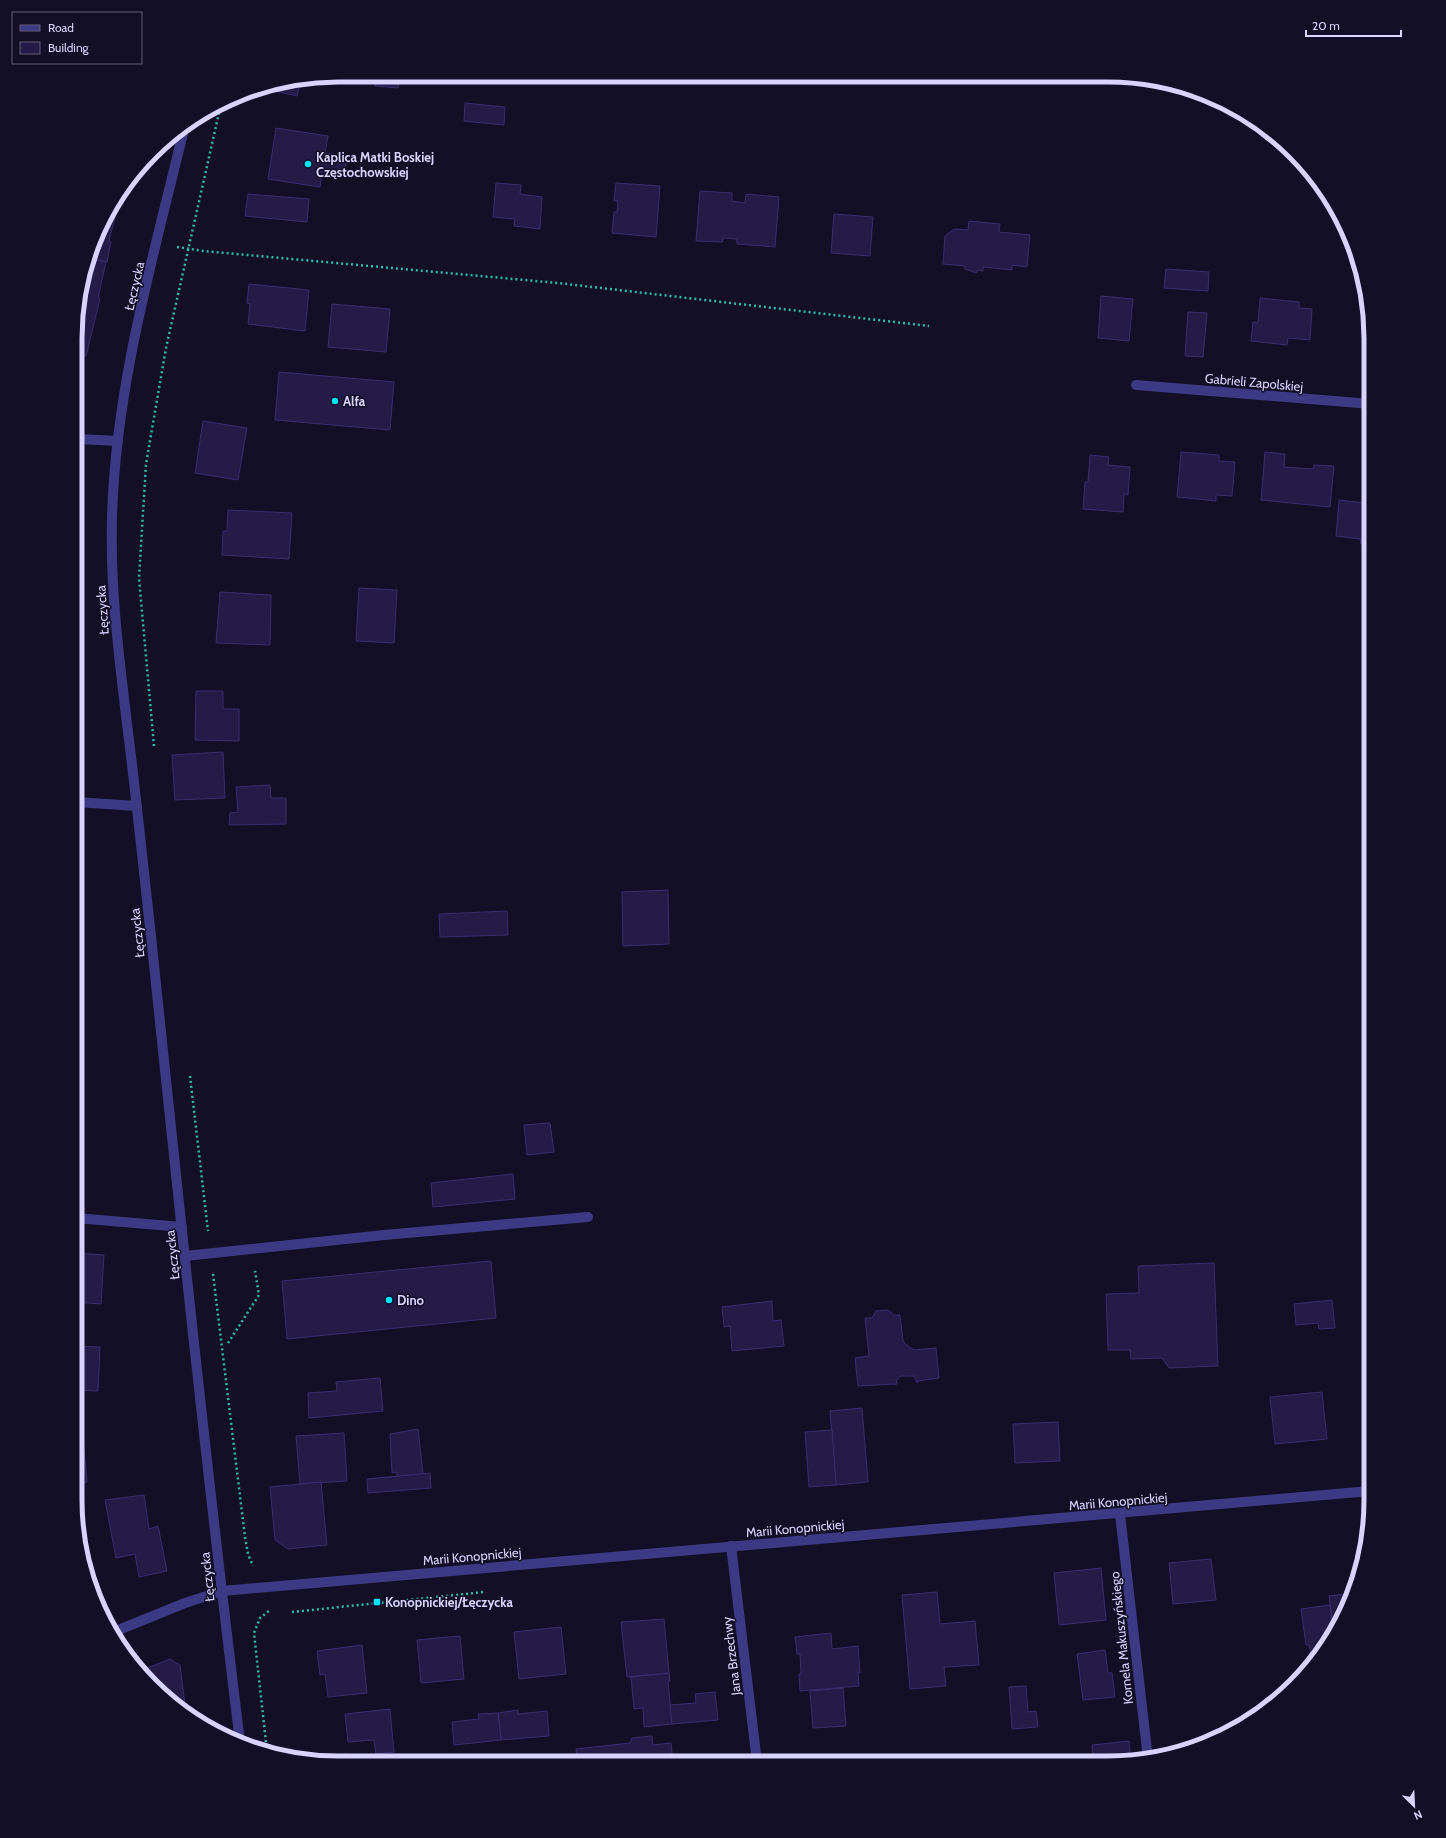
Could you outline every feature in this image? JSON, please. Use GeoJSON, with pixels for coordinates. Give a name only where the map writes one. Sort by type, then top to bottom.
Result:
{"type":"FeatureCollection","features":[{"type":"Feature","properties":{"kind":"street","name":"Łęczycka"},"geometry":{"type":"LineString","coordinates":[[183,134],[156,244],[127,376],[118,441],[112,520],[113,574],[118,641],[222,1591],[239,1736]]}},
{"type":"Feature","properties":{"kind":"street","name":"Gabrieli Zapolskiej"},"geometry":{"type":"LineString","coordinates":[[1136,385],[1364,403]]}},
{"type":"Feature","properties":{"kind":"street"},"geometry":{"type":"LineString","coordinates":[[82,439],[118,441]]}},
{"type":"Feature","properties":{"kind":"street"},"geometry":{"type":"LineString","coordinates":[[82,802],[137,806]]}},
{"type":"Feature","properties":{"kind":"street"},"geometry":{"type":"LineString","coordinates":[[185,1256],[588,1217]]}},
{"type":"Feature","properties":{"kind":"street"},"geometry":{"type":"LineString","coordinates":[[82,1219],[182,1227]]}},
{"type":"Feature","properties":{"kind":"street","name":"Marii Konopnickiej"},"geometry":{"type":"LineString","coordinates":[[118,1630],[185,1603],[222,1591],[1364,1492]]}},
{"type":"Feature","properties":{"kind":"street","name":"Kornela Makuszyńskiego"},"geometry":{"type":"LineString","coordinates":[[1120,1514],[1147,1753]]}},
{"type":"Feature","properties":{"kind":"street","name":"Jana Brzechwy"},"geometry":{"type":"LineString","coordinates":[[731,1546],[756,1756]]}},
{"type":"Feature","properties":{"kind":"path"},"geometry":{"type":"LineString","coordinates":[[154,752],[139,578],[145,471],[166,348],[219,111]]}},
{"type":"Feature","properties":{"kind":"path"},"geometry":{"type":"LineString","coordinates":[[156,244],[188,249],[558,284],[929,326]]}},
{"type":"Feature","properties":{"kind":"path"},"geometry":{"type":"LineString","coordinates":[[190,1074],[210,1253],[248,1554],[256,1570]]}},
{"type":"Feature","properties":{"kind":"path"},"geometry":{"type":"LineString","coordinates":[[228,1343],[259,1295],[251,1249]]}},
{"type":"Feature","properties":{"kind":"path"},"geometry":{"type":"LineString","coordinates":[[266,1745],[254,1633],[260,1618],[272,1609],[282,1607],[280,1586]]}},
{"type":"Feature","properties":{"kind":"building"},"geometry":{"type":"Polygon","coordinates":[[[375,82],[399,82],[398,88],[375,86],[375,82]]]}},
{"type":"Feature","properties":{"kind":"building"},"geometry":{"type":"Polygon","coordinates":[[[300,85],[297,96],[273,91],[300,85]]]}},
{"type":"Feature","properties":{"kind":"building"},"geometry":{"type":"Polygon","coordinates":[[[465,103],[505,107],[504,125],[464,121],[465,103]]]}},
{"type":"Feature","properties":{"kind":"building","name":"Kaplica Matki Boskiej Częstochowskiej"},"geometry":{"type":"Polygon","coordinates":[[[276,128],[328,136],[325,153],[347,156],[344,175],[322,171],[320,187],[268,179],[276,128]]]}},
{"type":"Feature","properties":{"kind":"building"},"geometry":{"type":"Polygon","coordinates":[[[496,183],[521,185],[520,194],[542,197],[540,229],[514,226],[515,219],[493,217],[496,183]]]}},
{"type":"Feature","properties":{"kind":"building"},"geometry":{"type":"Polygon","coordinates":[[[616,183],[660,186],[656,237],[612,233],[614,212],[617,212],[618,201],[614,201],[616,183]]]}},
{"type":"Feature","properties":{"kind":"building"},"geometry":{"type":"Polygon","coordinates":[[[700,191],[732,193],[732,201],[745,203],[746,194],[779,197],[775,247],[737,244],[737,239],[723,238],[722,242],[696,241],[700,191]]]}},
{"type":"Feature","properties":{"kind":"building"},"geometry":{"type":"Polygon","coordinates":[[[248,194],[309,199],[307,222],[245,216],[248,194]]]}},
{"type":"Feature","properties":{"kind":"building"},"geometry":{"type":"Polygon","coordinates":[[[834,214],[873,217],[870,256],[831,253],[834,214]]]}},
{"type":"Feature","properties":{"kind":"building"},"geometry":{"type":"Polygon","coordinates":[[[113,216],[115,217],[109,241],[111,242],[107,262],[95,259],[113,216]]]}},
{"type":"Feature","properties":{"kind":"building"},"geometry":{"type":"Polygon","coordinates":[[[969,221],[1000,224],[999,232],[1030,235],[1027,267],[1012,265],[1012,270],[983,267],[983,271],[978,270],[976,273],[965,269],[965,266],[943,264],[945,236],[954,229],[968,230],[969,221]]]}},
{"type":"Feature","properties":{"kind":"building"},"geometry":{"type":"Polygon","coordinates":[[[95,260],[106,262],[98,298],[100,299],[86,356],[82,355],[84,305],[95,260]]]}},
{"type":"Feature","properties":{"kind":"building"},"geometry":{"type":"Polygon","coordinates":[[[1166,269],[1209,272],[1208,291],[1164,288],[1166,269]]]}},
{"type":"Feature","properties":{"kind":"building"},"geometry":{"type":"Polygon","coordinates":[[[249,284],[309,290],[305,331],[248,324],[250,304],[247,303],[249,284]]]}},
{"type":"Feature","properties":{"kind":"building"},"geometry":{"type":"Polygon","coordinates":[[[1101,296],[1133,299],[1129,341],[1098,338],[1101,296]]]}},
{"type":"Feature","properties":{"kind":"building"},"geometry":{"type":"Polygon","coordinates":[[[1260,298],[1299,302],[1299,308],[1312,309],[1310,340],[1288,338],[1287,345],[1251,341],[1253,322],[1258,323],[1260,298]]]}},
{"type":"Feature","properties":{"kind":"building"},"geometry":{"type":"Polygon","coordinates":[[[332,304],[390,309],[386,352],[328,347],[332,304]]]}},
{"type":"Feature","properties":{"kind":"building"},"geometry":{"type":"Polygon","coordinates":[[[1188,312],[1207,313],[1203,357],[1185,356],[1188,312]]]}},
{"type":"Feature","properties":{"kind":"building","name":"Alfa"},"geometry":{"type":"Polygon","coordinates":[[[279,372],[394,382],[390,430],[275,420],[279,372]]]}},
{"type":"Feature","properties":{"kind":"building"},"geometry":{"type":"Polygon","coordinates":[[[203,421],[247,428],[238,480],[195,473],[203,421]]]}},
{"type":"Feature","properties":{"kind":"building"},"geometry":{"type":"Polygon","coordinates":[[[1181,452],[1219,455],[1219,461],[1235,462],[1232,496],[1216,495],[1216,501],[1177,497],[1181,452]]]}},
{"type":"Feature","properties":{"kind":"building"},"geometry":{"type":"Polygon","coordinates":[[[1265,452],[1285,454],[1284,467],[1313,469],[1314,465],[1334,466],[1330,507],[1261,500],[1265,452]]]}},
{"type":"Feature","properties":{"kind":"building"},"geometry":{"type":"Polygon","coordinates":[[[1090,455],[1109,457],[1108,465],[1130,467],[1128,495],[1124,494],[1123,512],[1083,509],[1085,482],[1088,482],[1090,455]]]}},
{"type":"Feature","properties":{"kind":"building"},"geometry":{"type":"Polygon","coordinates":[[[1339,500],[1364,503],[1364,544],[1361,544],[1360,539],[1336,536],[1339,500]]]}},
{"type":"Feature","properties":{"kind":"building"},"geometry":{"type":"Polygon","coordinates":[[[228,510],[292,513],[289,559],[222,555],[223,531],[227,531],[228,510]]]}},
{"type":"Feature","properties":{"kind":"building"},"geometry":{"type":"Polygon","coordinates":[[[359,588],[397,590],[394,643],[356,641],[359,588]]]}},
{"type":"Feature","properties":{"kind":"building"},"geometry":{"type":"Polygon","coordinates":[[[220,592],[271,595],[270,645],[216,643],[220,592]]]}},
{"type":"Feature","properties":{"kind":"building"},"geometry":{"type":"Polygon","coordinates":[[[196,691],[223,691],[223,709],[239,709],[239,741],[195,740],[196,691]]]}},
{"type":"Feature","properties":{"kind":"building"},"geometry":{"type":"Polygon","coordinates":[[[223,752],[225,798],[175,800],[172,755],[223,752]]]}},
{"type":"Feature","properties":{"kind":"building"},"geometry":{"type":"Polygon","coordinates":[[[270,785],[271,798],[286,798],[286,824],[229,825],[230,813],[238,812],[236,787],[270,785]]]}},
{"type":"Feature","properties":{"kind":"building"},"geometry":{"type":"Polygon","coordinates":[[[668,890],[669,944],[623,946],[622,892],[668,890]]]}},
{"type":"Feature","properties":{"kind":"building"},"geometry":{"type":"Polygon","coordinates":[[[507,911],[508,935],[440,937],[439,914],[507,911]]]}},
{"type":"Feature","properties":{"kind":"building"},"geometry":{"type":"Polygon","coordinates":[[[550,1123],[554,1152],[527,1155],[524,1125],[550,1123]]]}},
{"type":"Feature","properties":{"kind":"building"},"geometry":{"type":"Polygon","coordinates":[[[513,1174],[515,1199],[433,1207],[431,1183],[513,1174]]]}},
{"type":"Feature","properties":{"kind":"building"},"geometry":{"type":"Polygon","coordinates":[[[82,1253],[104,1255],[101,1304],[82,1303],[82,1253]]]}},
{"type":"Feature","properties":{"kind":"building","name":"Dino"},"geometry":{"type":"Polygon","coordinates":[[[491,1261],[496,1318],[287,1339],[282,1281],[491,1261]]]}},
{"type":"Feature","properties":{"kind":"building"},"geometry":{"type":"Polygon","coordinates":[[[1214,1263],[1218,1366],[1169,1368],[1162,1358],[1131,1359],[1130,1350],[1108,1350],[1106,1294],[1139,1293],[1138,1266],[1214,1263]]]}},
{"type":"Feature","properties":{"kind":"building"},"geometry":{"type":"Polygon","coordinates":[[[1332,1300],[1335,1328],[1319,1329],[1318,1323],[1296,1325],[1294,1304],[1332,1300]]]}},
{"type":"Feature","properties":{"kind":"building"},"geometry":{"type":"Polygon","coordinates":[[[772,1301],[773,1321],[781,1320],[784,1346],[732,1351],[730,1326],[724,1327],[722,1307],[772,1301]]]}},
{"type":"Feature","properties":{"kind":"building"},"geometry":{"type":"Polygon","coordinates":[[[888,1310],[894,1315],[900,1315],[903,1340],[905,1344],[914,1350],[936,1348],[939,1378],[918,1381],[917,1383],[914,1376],[901,1376],[897,1379],[896,1385],[858,1386],[855,1358],[869,1356],[865,1318],[872,1318],[876,1311],[888,1310]]]}},
{"type":"Feature","properties":{"kind":"building"},"geometry":{"type":"Polygon","coordinates":[[[82,1346],[100,1347],[98,1391],[82,1390],[82,1346]]]}},
{"type":"Feature","properties":{"kind":"building"},"geometry":{"type":"Polygon","coordinates":[[[380,1378],[383,1411],[309,1418],[308,1393],[337,1391],[336,1382],[380,1378]]]}},
{"type":"Feature","properties":{"kind":"building"},"geometry":{"type":"Polygon","coordinates":[[[1322,1392],[1327,1439],[1275,1444],[1270,1397],[1322,1392]]]}},
{"type":"Feature","properties":{"kind":"building"},"geometry":{"type":"Polygon","coordinates":[[[862,1408],[868,1482],[836,1485],[830,1411],[862,1408]]]}},
{"type":"Feature","properties":{"kind":"building"},"geometry":{"type":"Polygon","coordinates":[[[1058,1422],[1060,1461],[1015,1463],[1013,1424],[1058,1422]]]}},
{"type":"Feature","properties":{"kind":"building"},"geometry":{"type":"Polygon","coordinates":[[[82,1427],[87,1482],[82,1482],[82,1427]]]}},
{"type":"Feature","properties":{"kind":"building"},"geometry":{"type":"Polygon","coordinates":[[[418,1429],[423,1474],[397,1477],[397,1472],[392,1473],[390,1434],[418,1429]]]}},
{"type":"Feature","properties":{"kind":"building"},"geometry":{"type":"Polygon","coordinates":[[[832,1430],[836,1485],[809,1487],[805,1432],[832,1430]]]}},
{"type":"Feature","properties":{"kind":"building"},"geometry":{"type":"Polygon","coordinates":[[[344,1433],[347,1481],[300,1484],[296,1436],[344,1433]]]}},
{"type":"Feature","properties":{"kind":"building"},"geometry":{"type":"Polygon","coordinates":[[[430,1473],[431,1488],[368,1493],[367,1479],[430,1473]]]}},
{"type":"Feature","properties":{"kind":"building"},"geometry":{"type":"Polygon","coordinates":[[[321,1482],[327,1545],[288,1549],[275,1540],[270,1487],[321,1482]]]}},
{"type":"Feature","properties":{"kind":"building"},"geometry":{"type":"Polygon","coordinates":[[[144,1495],[149,1529],[158,1526],[167,1571],[139,1577],[135,1554],[116,1558],[105,1500],[144,1495]]]}},
{"type":"Feature","properties":{"kind":"building"},"geometry":{"type":"Polygon","coordinates":[[[1211,1559],[1216,1600],[1173,1604],[1169,1563],[1211,1559]]]}},
{"type":"Feature","properties":{"kind":"building"},"geometry":{"type":"Polygon","coordinates":[[[1101,1568],[1106,1620],[1059,1625],[1054,1573],[1101,1568]]]}},
{"type":"Feature","properties":{"kind":"building"},"geometry":{"type":"Polygon","coordinates":[[[937,1592],[940,1624],[975,1621],[979,1665],[944,1667],[946,1686],[910,1689],[902,1595],[937,1592]]]}},
{"type":"Feature","properties":{"kind":"building"},"geometry":{"type":"Polygon","coordinates":[[[1346,1594],[1333,1623],[1329,1596],[1346,1594]]]}},
{"type":"Feature","properties":{"kind":"building"},"geometry":{"type":"Polygon","coordinates":[[[1330,1605],[1333,1623],[1313,1653],[1311,1653],[1309,1645],[1306,1645],[1301,1609],[1330,1605]]]}},
{"type":"Feature","properties":{"kind":"building"},"geometry":{"type":"Polygon","coordinates":[[[664,1619],[669,1673],[627,1677],[621,1622],[664,1619]]]}},
{"type":"Feature","properties":{"kind":"building"},"geometry":{"type":"Polygon","coordinates":[[[561,1627],[566,1674],[519,1679],[514,1632],[561,1627]]]}},
{"type":"Feature","properties":{"kind":"building"},"geometry":{"type":"Polygon","coordinates":[[[831,1633],[832,1649],[858,1646],[860,1673],[858,1672],[859,1686],[800,1691],[800,1654],[797,1654],[795,1637],[831,1633]]]}},
{"type":"Feature","properties":{"kind":"building"},"geometry":{"type":"Polygon","coordinates":[[[460,1636],[464,1679],[421,1683],[417,1640],[460,1636]]]}},
{"type":"Feature","properties":{"kind":"building"},"geometry":{"type":"Polygon","coordinates":[[[362,1645],[367,1693],[328,1697],[325,1674],[320,1675],[317,1651],[362,1645]]]}},
{"type":"Feature","properties":{"kind":"building"},"geometry":{"type":"Polygon","coordinates":[[[1105,1650],[1108,1673],[1112,1673],[1115,1697],[1083,1700],[1077,1654],[1105,1650]]]}},
{"type":"Feature","properties":{"kind":"building"},"geometry":{"type":"Polygon","coordinates":[[[170,1659],[180,1665],[185,1705],[157,1681],[146,1669],[170,1659]]]}},
{"type":"Feature","properties":{"kind":"building"},"geometry":{"type":"Polygon","coordinates":[[[669,1673],[670,1681],[668,1681],[672,1724],[644,1727],[643,1708],[634,1709],[631,1677],[669,1673]]]}},
{"type":"Feature","properties":{"kind":"building"},"geometry":{"type":"Polygon","coordinates":[[[1026,1686],[1028,1712],[1036,1711],[1038,1727],[1012,1729],[1009,1687],[1026,1686]]]}},
{"type":"Feature","properties":{"kind":"building"},"geometry":{"type":"Polygon","coordinates":[[[843,1688],[846,1726],[813,1728],[810,1691],[843,1688]]]}},
{"type":"Feature","properties":{"kind":"building"},"geometry":{"type":"Polygon","coordinates":[[[715,1692],[718,1720],[672,1724],[670,1705],[696,1703],[695,1694],[715,1692]]]}},
{"type":"Feature","properties":{"kind":"building"},"geometry":{"type":"Polygon","coordinates":[[[390,1709],[394,1752],[376,1754],[374,1740],[348,1742],[345,1714],[390,1709]]]}},
{"type":"Feature","properties":{"kind":"building"},"geometry":{"type":"Polygon","coordinates":[[[518,1710],[518,1714],[547,1711],[549,1736],[501,1740],[498,1713],[518,1710]]]}},
{"type":"Feature","properties":{"kind":"building"},"geometry":{"type":"Polygon","coordinates":[[[498,1713],[501,1740],[454,1745],[452,1722],[479,1719],[478,1714],[498,1713]]]}},
{"type":"Feature","properties":{"kind":"building"},"geometry":{"type":"Polygon","coordinates":[[[652,1736],[653,1745],[671,1743],[672,1756],[577,1756],[576,1749],[630,1743],[632,1738],[652,1736]]]}},
{"type":"Feature","properties":{"kind":"building"},"geometry":{"type":"Polygon","coordinates":[[[1129,1741],[1130,1755],[1093,1756],[1092,1745],[1129,1741]]]}},
{"type":"Feature","properties":{"kind":"building"},"geometry":{"type":"Polygon","coordinates":[[[347,1754],[347,1756],[332,1756],[347,1754]]]}},
{"type":"Feature","properties":{"kind":"place","name":"Kaplica Matki Boskiej Częstochowskiej"},"geometry":{"type":"Point","coordinates":[308,164]}},
{"type":"Feature","properties":{"kind":"place","name":"Alfa"},"geometry":{"type":"Point","coordinates":[335,401]}},
{"type":"Feature","properties":{"kind":"place","name":"Dino"},"geometry":{"type":"Point","coordinates":[389,1300]}},
{"type":"Feature","properties":{"kind":"place","name":"Konopnickiej/Łęczycka"},"geometry":{"type":"Point","coordinates":[377,1602]}}]}
